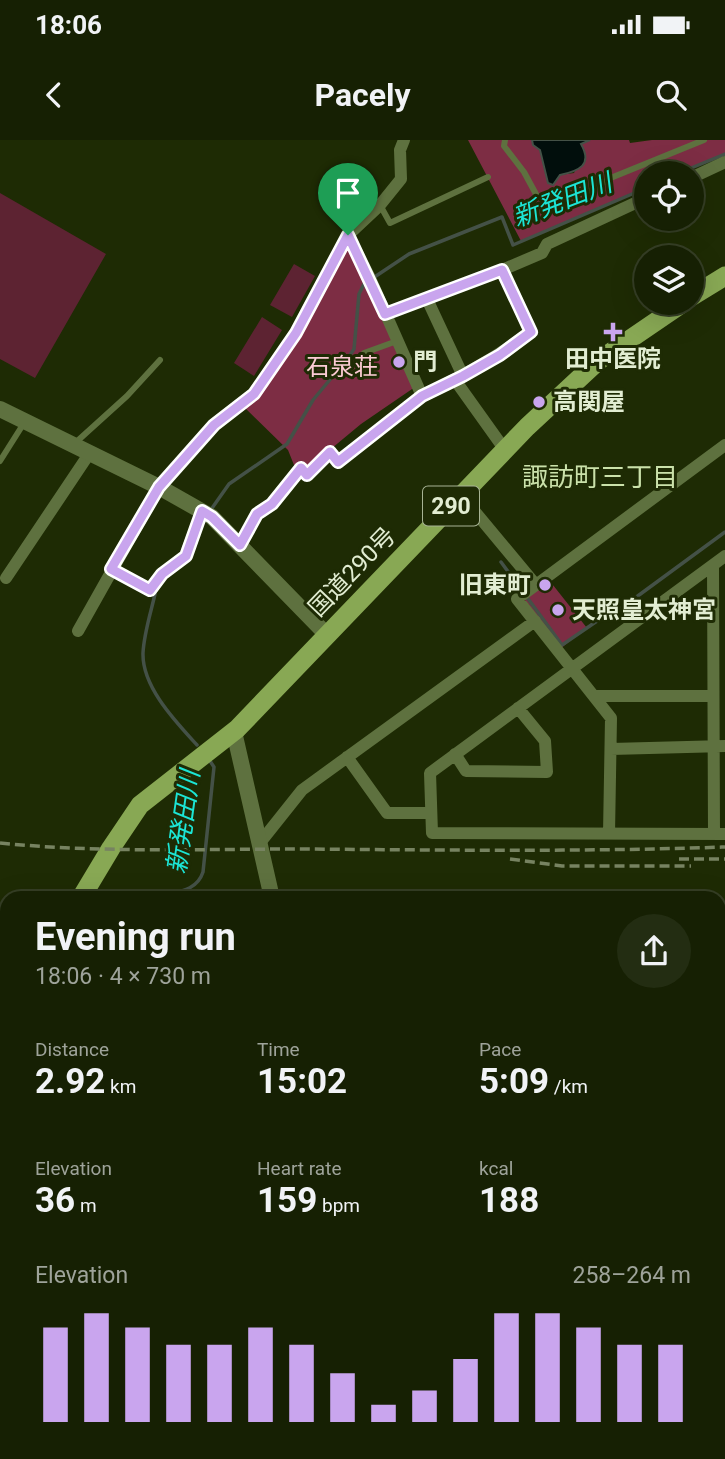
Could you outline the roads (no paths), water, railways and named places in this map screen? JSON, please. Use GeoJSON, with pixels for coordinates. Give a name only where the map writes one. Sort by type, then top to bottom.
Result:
{"type":"FeatureCollection","features":[{"type":"Feature","properties":{"kind":"highway"},"geometry":{"type":"LineString","coordinates":[[704,292],[723,282]]}},
{"type":"Feature","properties":{"kind":"highway","name":"国道290号"},"geometry":{"type":"LineString","coordinates":[[85,891],[140,805],[237,729],[505,450],[598,361],[665,315]]}},
{"type":"Feature","properties":{"kind":"street"},"geometry":{"type":"LineString","coordinates":[[78,631],[159,487],[214,425],[254,394],[296,333],[348,235],[380,205],[401,179],[398,143]]}},
{"type":"Feature","properties":{"kind":"street"},"geometry":{"type":"LineString","coordinates":[[704,172],[725,162]]}},
{"type":"Feature","properties":{"kind":"street"},"geometry":{"type":"LineString","coordinates":[[385,314],[542,253],[547,244],[634,204]]}},
{"type":"Feature","properties":{"kind":"street"},"geometry":{"type":"LineString","coordinates":[[348,235],[422,396]]}},
{"type":"Feature","properties":{"kind":"street"},"geometry":{"type":"LineString","coordinates":[[240,545],[257,514],[272,504],[301,468],[307,475],[330,452],[338,462],[422,396],[500,355],[531,332],[502,270]]}},
{"type":"Feature","properties":{"kind":"street"},"geometry":{"type":"LineString","coordinates":[[427,299],[459,378],[505,450]]}},
{"type":"Feature","properties":{"kind":"street"},"geometry":{"type":"LineString","coordinates":[[0,409],[159,487],[207,514],[327,635]]}},
{"type":"Feature","properties":{"kind":"street"},"geometry":{"type":"LineString","coordinates":[[609,834],[611,718],[517,598],[725,445]]}},
{"type":"Feature","properties":{"kind":"street"},"geometry":{"type":"LineString","coordinates":[[6,578],[89,454]]}},
{"type":"Feature","properties":{"kind":"street"},"geometry":{"type":"LineString","coordinates":[[461,495],[536,585]]}},
{"type":"Feature","properties":{"kind":"street"},"geometry":{"type":"LineString","coordinates":[[111,569],[150,590],[162,574],[186,556],[207,514]]}},
{"type":"Feature","properties":{"kind":"street"},"geometry":{"type":"LineString","coordinates":[[713,565],[719,641],[713,696],[719,747],[720,834],[432,833],[430,773],[725,556]]}},
{"type":"Feature","properties":{"kind":"street"},"geometry":{"type":"LineString","coordinates":[[259,844],[302,790],[535,621]]}},
{"type":"Feature","properties":{"kind":"street"},"geometry":{"type":"LineString","coordinates":[[594,696],[713,696]]}},
{"type":"Feature","properties":{"kind":"street"},"geometry":{"type":"LineString","coordinates":[[455,754],[466,771],[547,772],[545,741],[518,708]]}},
{"type":"Feature","properties":{"kind":"street"},"geometry":{"type":"LineString","coordinates":[[237,729],[235,736],[270,891]]}},
{"type":"Feature","properties":{"kind":"street"},"geometry":{"type":"LineString","coordinates":[[611,750],[719,747]]}},
{"type":"Feature","properties":{"kind":"street"},"geometry":{"type":"LineString","coordinates":[[347,757],[387,813],[431,813]]}},
{"type":"Feature","properties":{"kind":"lane"},"geometry":{"type":"LineString","coordinates":[[505,140],[504,146],[524,172],[537,196],[551,200],[570,194],[586,193],[613,177],[704,140]]}},
{"type":"Feature","properties":{"kind":"lane"},"geometry":{"type":"LineString","coordinates":[[380,205],[390,223],[488,177]]}},
{"type":"Feature","properties":{"kind":"lane"},"geometry":{"type":"LineString","coordinates":[[364,353],[397,341]]}},
{"type":"Feature","properties":{"kind":"lane"},"geometry":{"type":"LineString","coordinates":[[72,446],[127,396],[160,360]]}},
{"type":"Feature","properties":{"kind":"lane"},"geometry":{"type":"LineString","coordinates":[[0,460],[26,422]]}},
{"type":"Feature","properties":{"kind":"waterway","name":"新発田川"},"geometry":{"type":"LineString","coordinates":[[704,163],[725,154]]}},
{"type":"Feature","properties":{"kind":"waterway","name":"新発田川"},"geometry":{"type":"LineString","coordinates":[[210,511],[229,484],[287,444],[313,400],[348,358],[354,349],[359,294],[364,284],[409,254],[502,217],[513,245],[634,193]]}},
{"type":"Feature","properties":{"kind":"waterway"},"geometry":{"type":"LineString","coordinates":[[501,562],[562,645],[620,609],[725,532]]}},
{"type":"Feature","properties":{"kind":"waterway","name":"新発田川"},"geometry":{"type":"LineString","coordinates":[[155,594],[145,638],[144,666],[162,703],[197,745]]}},
{"type":"Feature","properties":{"kind":"waterway","name":"新発田川"},"geometry":{"type":"LineString","coordinates":[[182,891],[195,884],[203,872],[214,767],[210,761]]}},
{"type":"Feature","properties":{"kind":"railway"},"geometry":{"type":"LineString","coordinates":[[0,843],[151,850],[566,850],[725,847]]}},
{"type":"Feature","properties":{"kind":"railway"},"geometry":{"type":"LineString","coordinates":[[510,859],[562,866],[691,866]]}},
{"type":"Feature","properties":{"kind":"railway"},"geometry":{"type":"LineString","coordinates":[[679,859],[725,859]]}},
{"type":"Feature","properties":{"kind":"place","name":"田中医院"},"geometry":{"type":"Point","coordinates":[613,332]}},
{"type":"Feature","properties":{"kind":"place","name":"門"},"geometry":{"type":"Point","coordinates":[399,362]}},
{"type":"Feature","properties":{"kind":"place","name":"高関屋"},"geometry":{"type":"Point","coordinates":[539,402]}},
{"type":"Feature","properties":{"kind":"place","name":"旧東町"},"geometry":{"type":"Point","coordinates":[545,585]}},
{"type":"Feature","properties":{"kind":"place","name":"天照皇太神宮"},"geometry":{"type":"Point","coordinates":[558,610]}},
{"type":"Feature","properties":{"kind":"district","name":"諏訪町三丁目"},"geometry":{"type":"Point","coordinates":[600,477]}},
{"type":"Feature","properties":{"kind":"park label","name":"石泉荘"},"geometry":{"type":"Point","coordinates":[342,367]}}]}
